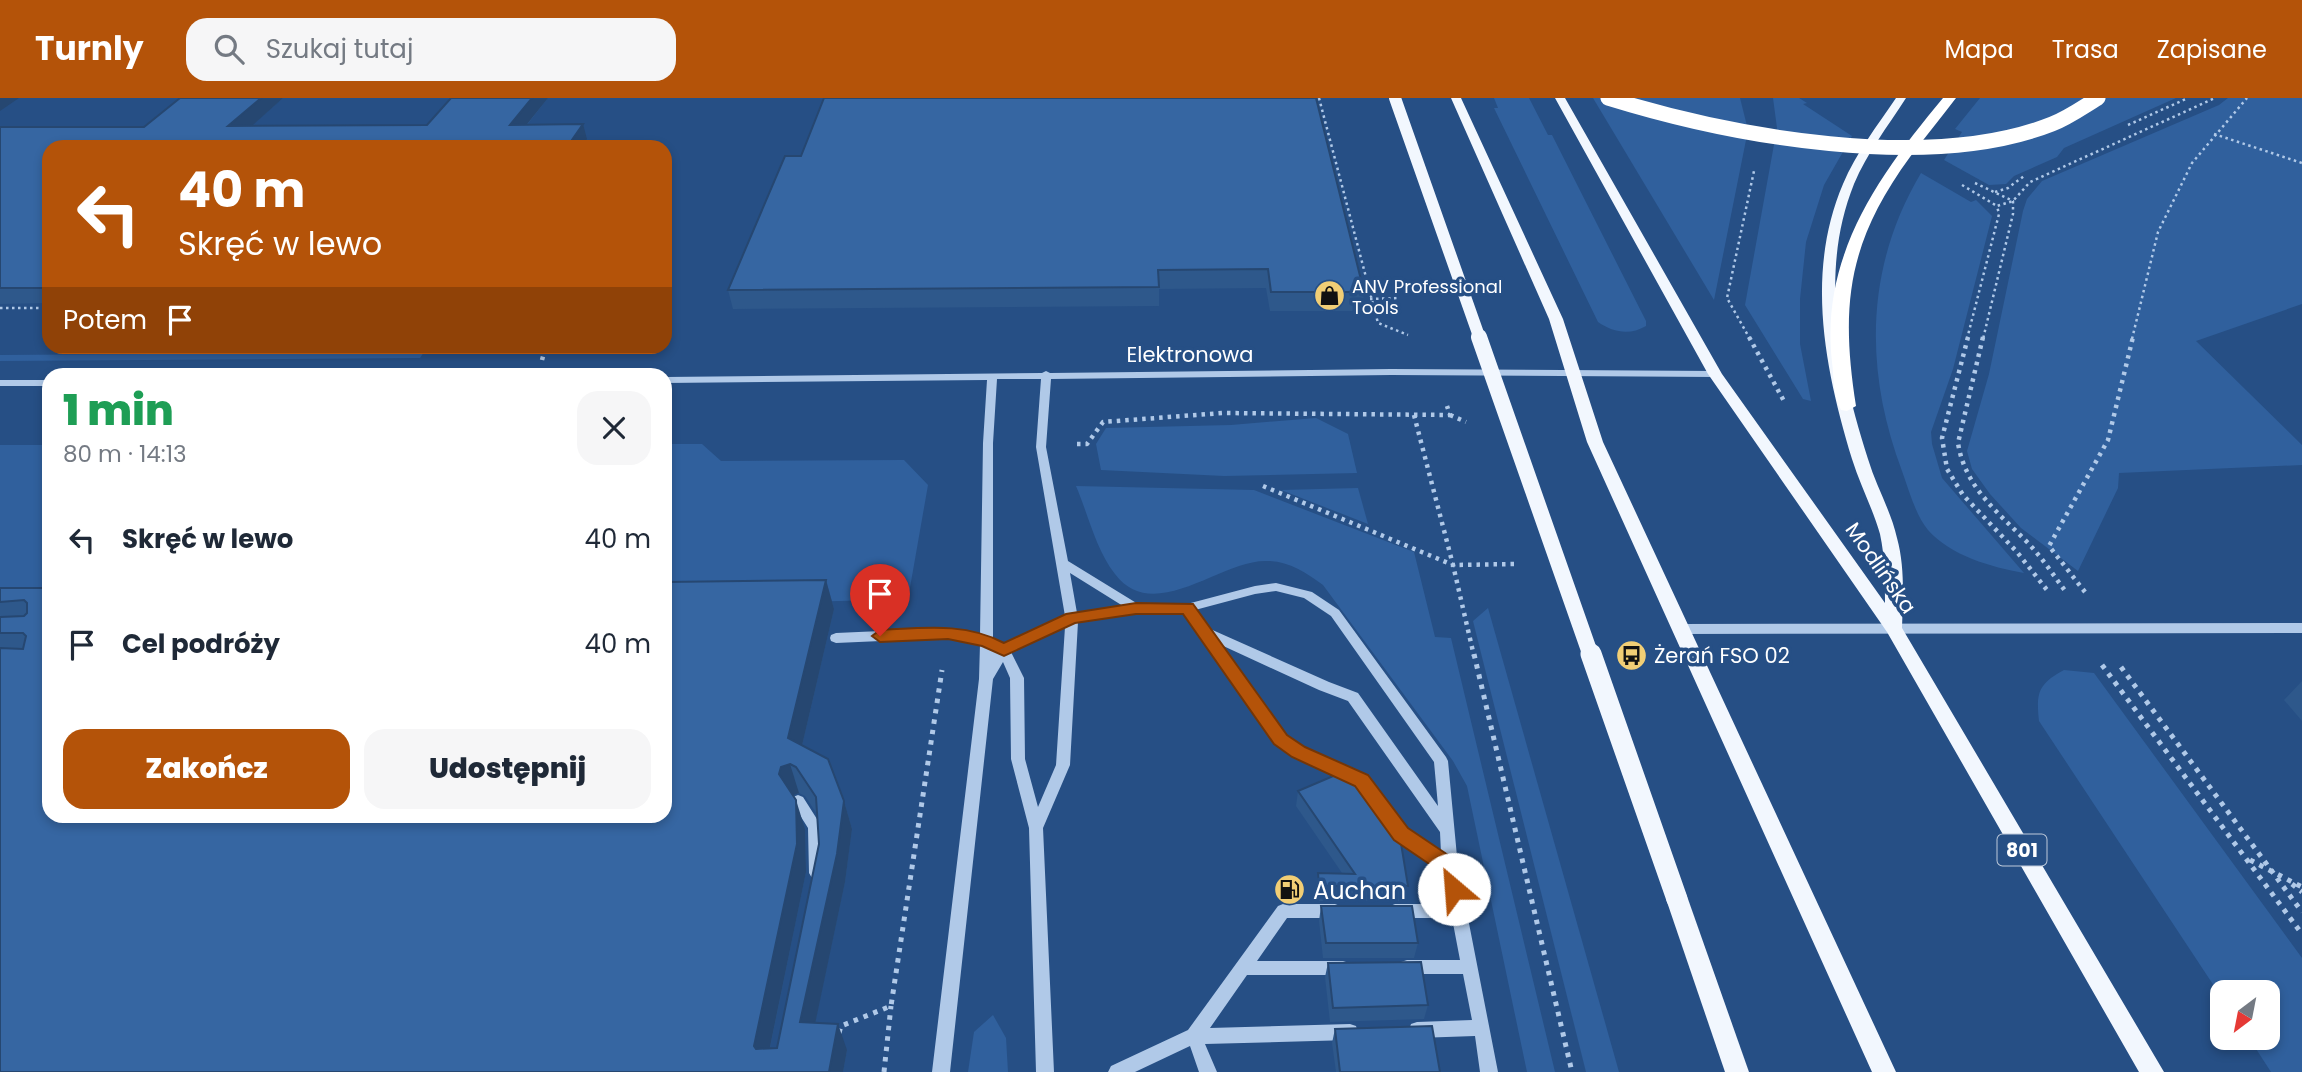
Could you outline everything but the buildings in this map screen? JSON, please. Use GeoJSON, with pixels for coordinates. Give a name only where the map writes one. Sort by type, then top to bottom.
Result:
{"type":"FeatureCollection","features":[{"type":"Feature","properties":{"kind":"highway"},"geometry":{"type":"LineString","coordinates":[[1608,98],[1674,118],[1729,130],[1780,138],[1880,146],[1965,143],[2025,133],[2066,119],[2098,98]]}},
{"type":"Feature","properties":{"kind":"highway"},"geometry":{"type":"LineString","coordinates":[[1847,406],[1839,321],[1843,277],[1849,253],[1857,231],[1884,182],[1950,98]]}},
{"type":"Feature","properties":{"kind":"main road"},"geometry":{"type":"LineString","coordinates":[[1395,98],[1737,1072]]}},
{"type":"Feature","properties":{"kind":"main road"},"geometry":{"type":"LineString","coordinates":[[1456,98],[1556,319],[1595,442],[1884,1072]]}},
{"type":"Feature","properties":{"kind":"main road","name":"Modlińska"},"geometry":{"type":"LineString","coordinates":[[1560,98],[1715,374],[1893,628],[2152,1072]]}},
{"type":"Feature","properties":{"kind":"main road"},"geometry":{"type":"LineString","coordinates":[[1893,628],[1891,546],[1861,462],[1829,331],[1829,282],[1834,232],[1841,204],[1856,169],[1901,98]]}},
{"type":"Feature","properties":{"kind":"street","name":"Elektronowa"},"geometry":{"type":"LineString","coordinates":[[672,380],[1391,372],[1715,374]]}},
{"type":"Feature","properties":{"kind":"street"},"geometry":{"type":"LineString","coordinates":[[1036,828],[1063,765],[1072,618],[1041,447],[1046,374]]}},
{"type":"Feature","properties":{"kind":"street"},"geometry":{"type":"LineString","coordinates":[[941,1072],[986,679],[988,443],[992,375]]}},
{"type":"Feature","properties":{"kind":"street"},"geometry":{"type":"LineString","coordinates":[[0,383],[42,383]]}},
{"type":"Feature","properties":{"kind":"street"},"geometry":{"type":"LineString","coordinates":[[1062,563],[1136,608]]}},
{"type":"Feature","properties":{"kind":"street"},"geometry":{"type":"LineString","coordinates":[[986,679],[1004,650],[1072,618],[1136,608],[1187,608],[1276,587],[1308,595],[1335,613],[1441,761],[1450,867],[1489,1072]]}},
{"type":"Feature","properties":{"kind":"street"},"geometry":{"type":"LineString","coordinates":[[1187,608],[1280,740],[1299,752],[1361,780],[1401,834],[1450,867]]}},
{"type":"Feature","properties":{"kind":"street"},"geometry":{"type":"LineString","coordinates":[[1681,629],[2302,628]]}},
{"type":"Feature","properties":{"kind":"street"},"geometry":{"type":"LineString","coordinates":[[1203,631],[1324,687],[1353,697],[1447,831]]}},
{"type":"Feature","properties":{"kind":"street"},"geometry":{"type":"LineString","coordinates":[[836,638],[948,633],[986,641],[1004,650],[1017,678],[1018,760],[1036,828],[1045,1072]]}},
{"type":"Feature","properties":{"kind":"street"},"geometry":{"type":"LineString","coordinates":[[1194,1036],[1283,911],[1350,911]]}},
{"type":"Feature","properties":{"kind":"street"},"geometry":{"type":"LineString","coordinates":[[1377,911],[1458,911]]}},
{"type":"Feature","properties":{"kind":"street"},"geometry":{"type":"LineString","coordinates":[[1242,968],[1362,967]]}},
{"type":"Feature","properties":{"kind":"street"},"geometry":{"type":"LineString","coordinates":[[1389,967],[1469,967]]}},
{"type":"Feature","properties":{"kind":"street"},"geometry":{"type":"LineString","coordinates":[[1399,1031],[1482,1028]]}},
{"type":"Feature","properties":{"kind":"street"},"geometry":{"type":"LineString","coordinates":[[1117,1072],[1194,1036],[1372,1031]]}},
{"type":"Feature","properties":{"kind":"street"},"geometry":{"type":"LineString","coordinates":[[1194,1036],[1208,1072]]}},
{"type":"Feature","properties":{"kind":"lane"},"geometry":{"type":"LineString","coordinates":[[798,801],[815,827],[817,872],[814,885]]}},
{"type":"Feature","properties":{"kind":"path"},"geometry":{"type":"LineString","coordinates":[[2215,98],[2030,182],[2013,201],[1997,206],[1999,214],[1942,438],[1942,454],[1948,474],[1961,493],[2009,543],[2075,628],[2302,934]]}},
{"type":"Feature","properties":{"kind":"path"},"geometry":{"type":"LineString","coordinates":[[2113,628],[2049,546],[2108,440],[2158,232],[2192,163],[2247,98]]}},
{"type":"Feature","properties":{"kind":"path"},"geometry":{"type":"LineString","coordinates":[[2214,134],[2302,163]]}},
{"type":"Feature","properties":{"kind":"path"},"geometry":{"type":"LineString","coordinates":[[1756,164],[1727,298],[1780,390],[1788,411]]}},
{"type":"Feature","properties":{"kind":"path"},"geometry":{"type":"LineString","coordinates":[[1994,193],[2013,201]]}},
{"type":"Feature","properties":{"kind":"path"},"geometry":{"type":"LineString","coordinates":[[2013,201],[2013,214],[1958,452],[1970,481],[2035,551],[2302,912]]}},
{"type":"Feature","properties":{"kind":"path"},"geometry":{"type":"LineString","coordinates":[[1370,299],[1400,298]]}},
{"type":"Feature","properties":{"kind":"path"},"geometry":{"type":"LineString","coordinates":[[0,308],[42,308]]}},
{"type":"Feature","properties":{"kind":"path"},"geometry":{"type":"LineString","coordinates":[[542,360],[544,354]]}},
{"type":"Feature","properties":{"kind":"path"},"geometry":{"type":"LineString","coordinates":[[1414,415],[1453,565]]}},
{"type":"Feature","properties":{"kind":"path"},"geometry":{"type":"LineString","coordinates":[[884,1072],[891,1006],[948,633]]}},
{"type":"Feature","properties":{"kind":"path"},"geometry":{"type":"LineString","coordinates":[[2247,859],[2302,887]]}},
{"type":"Feature","properties":{"kind":"path"},"geometry":{"type":"LineString","coordinates":[[2289,881],[2302,892]]}},
{"type":"Feature","properties":{"kind":"path"},"geometry":{"type":"LineString","coordinates":[[837,1037],[841,1026],[891,1006]]}},
{"type":"Feature","properties":{"kind":"shaded area"},"geometry":{"type":"Polygon","coordinates":[[[1494,98],[1529,98],[1548,135],[1552,135],[1646,321],[1646,326],[1633,331],[1621,331],[1598,322],[1494,108],[1498,108],[1494,98]]]}},
{"type":"Feature","properties":{"kind":"shaded area"},"geometry":{"type":"Polygon","coordinates":[[[1593,98],[1740,98],[1748,130],[1714,300],[1593,98]]]}},
{"type":"Feature","properties":{"kind":"shaded area"},"geometry":{"type":"Polygon","coordinates":[[[1773,98],[1799,98],[1807,103],[1803,104],[1852,136],[1824,185],[1806,242],[1800,299],[1800,344],[1811,401],[1803,399],[1745,305],[1777,128],[1773,98]]]}},
{"type":"Feature","properties":{"kind":"shaded area"},"geometry":{"type":"Polygon","coordinates":[[[1980,98],[2176,98],[2064,148],[2057,157],[2014,176],[2006,184],[1989,185],[1944,160],[1962,132],[1955,129],[1980,98]]]}},
{"type":"Feature","properties":{"kind":"shaded area"},"geometry":{"type":"Polygon","coordinates":[[[2228,98],[2302,98],[2302,304],[2196,341],[2302,445],[2302,465],[2119,473],[2118,488],[2078,571],[2021,528],[1990,494],[1972,469],[1967,451],[1989,374],[2023,211],[2027,199],[2042,181],[2219,105],[2228,98]]]}},
{"type":"Feature","properties":{"kind":"shaded area"},"geometry":{"type":"Polygon","coordinates":[[[1921,173],[1971,202],[1976,200],[1992,216],[1953,369],[1931,432],[1932,444],[1942,478],[2024,573],[1985,564],[1960,553],[1948,547],[1928,530],[1913,502],[1890,433],[1881,395],[1877,357],[1876,319],[1880,282],[1889,245],[1921,173]]]}},
{"type":"Feature","properties":{"kind":"shaded area"},"geometry":{"type":"Polygon","coordinates":[[[423,354],[420,358],[0,361],[0,355],[423,354]]]}},
{"type":"Feature","properties":{"kind":"shaded area"},"geometry":{"type":"Polygon","coordinates":[[[1316,418],[1348,434],[1357,473],[1224,476],[1101,470],[1096,444],[1106,428],[1231,425],[1316,418]]]}},
{"type":"Feature","properties":{"kind":"shaded area"},"geometry":{"type":"Polygon","coordinates":[[[672,444],[702,444],[721,461],[904,460],[928,485],[908,599],[672,606],[672,444]]]}},
{"type":"Feature","properties":{"kind":"shaded area"},"geometry":{"type":"Polygon","coordinates":[[[0,445],[42,445],[42,619],[0,619],[0,445]]]}},
{"type":"Feature","properties":{"kind":"shaded area"},"geometry":{"type":"Polygon","coordinates":[[[1076,486],[1254,490],[1414,552],[1435,637],[1451,638],[1555,1072],[1527,1072],[1467,786],[1453,761],[1323,585],[1303,571],[1265,561],[1228,570],[1167,592],[1148,593],[1131,588],[1108,564],[1076,486]]]}},
{"type":"Feature","properties":{"kind":"shaded area"},"geometry":{"type":"Polygon","coordinates":[[[1358,488],[1368,524],[1281,490],[1358,488]]]}},
{"type":"Feature","properties":{"kind":"shaded area"},"geometry":{"type":"Polygon","coordinates":[[[1488,608],[1619,1072],[1586,1072],[1473,621],[1488,608]]]}},
{"type":"Feature","properties":{"kind":"shaded area"},"geometry":{"type":"Polygon","coordinates":[[[2064,670],[2094,673],[2302,958],[2302,1072],[2271,1072],[2257,1050],[2280,1050],[2280,980],[2210,980],[2039,721],[2039,696],[2049,680],[2064,670]]]}},
{"type":"Feature","properties":{"kind":"shaded area"},"geometry":{"type":"Polygon","coordinates":[[[993,1015],[1006,1038],[1008,1072],[968,1072],[974,1032],[993,1015]]]}},
{"type":"Feature","properties":{"kind":"place","name":"ANV Professional Tools"},"geometry":{"type":"Point","coordinates":[1329,296]}},
{"type":"Feature","properties":{"kind":"place","name":"Żerań FSO 02"},"geometry":{"type":"Point","coordinates":[1631,655]}},
{"type":"Feature","properties":{"kind":"place","name":"Auchan"},"geometry":{"type":"Point","coordinates":[1290,890]}},
{"type":"Feature","properties":{"kind":"route"},"geometry":{"type":"LineString","coordinates":[[880,636],[948,633],[986,641],[1004,650],[1072,618],[1136,608],[1187,608],[1280,740],[1299,752],[1361,780],[1401,834],[1450,867],[1454,889]]}}]}
